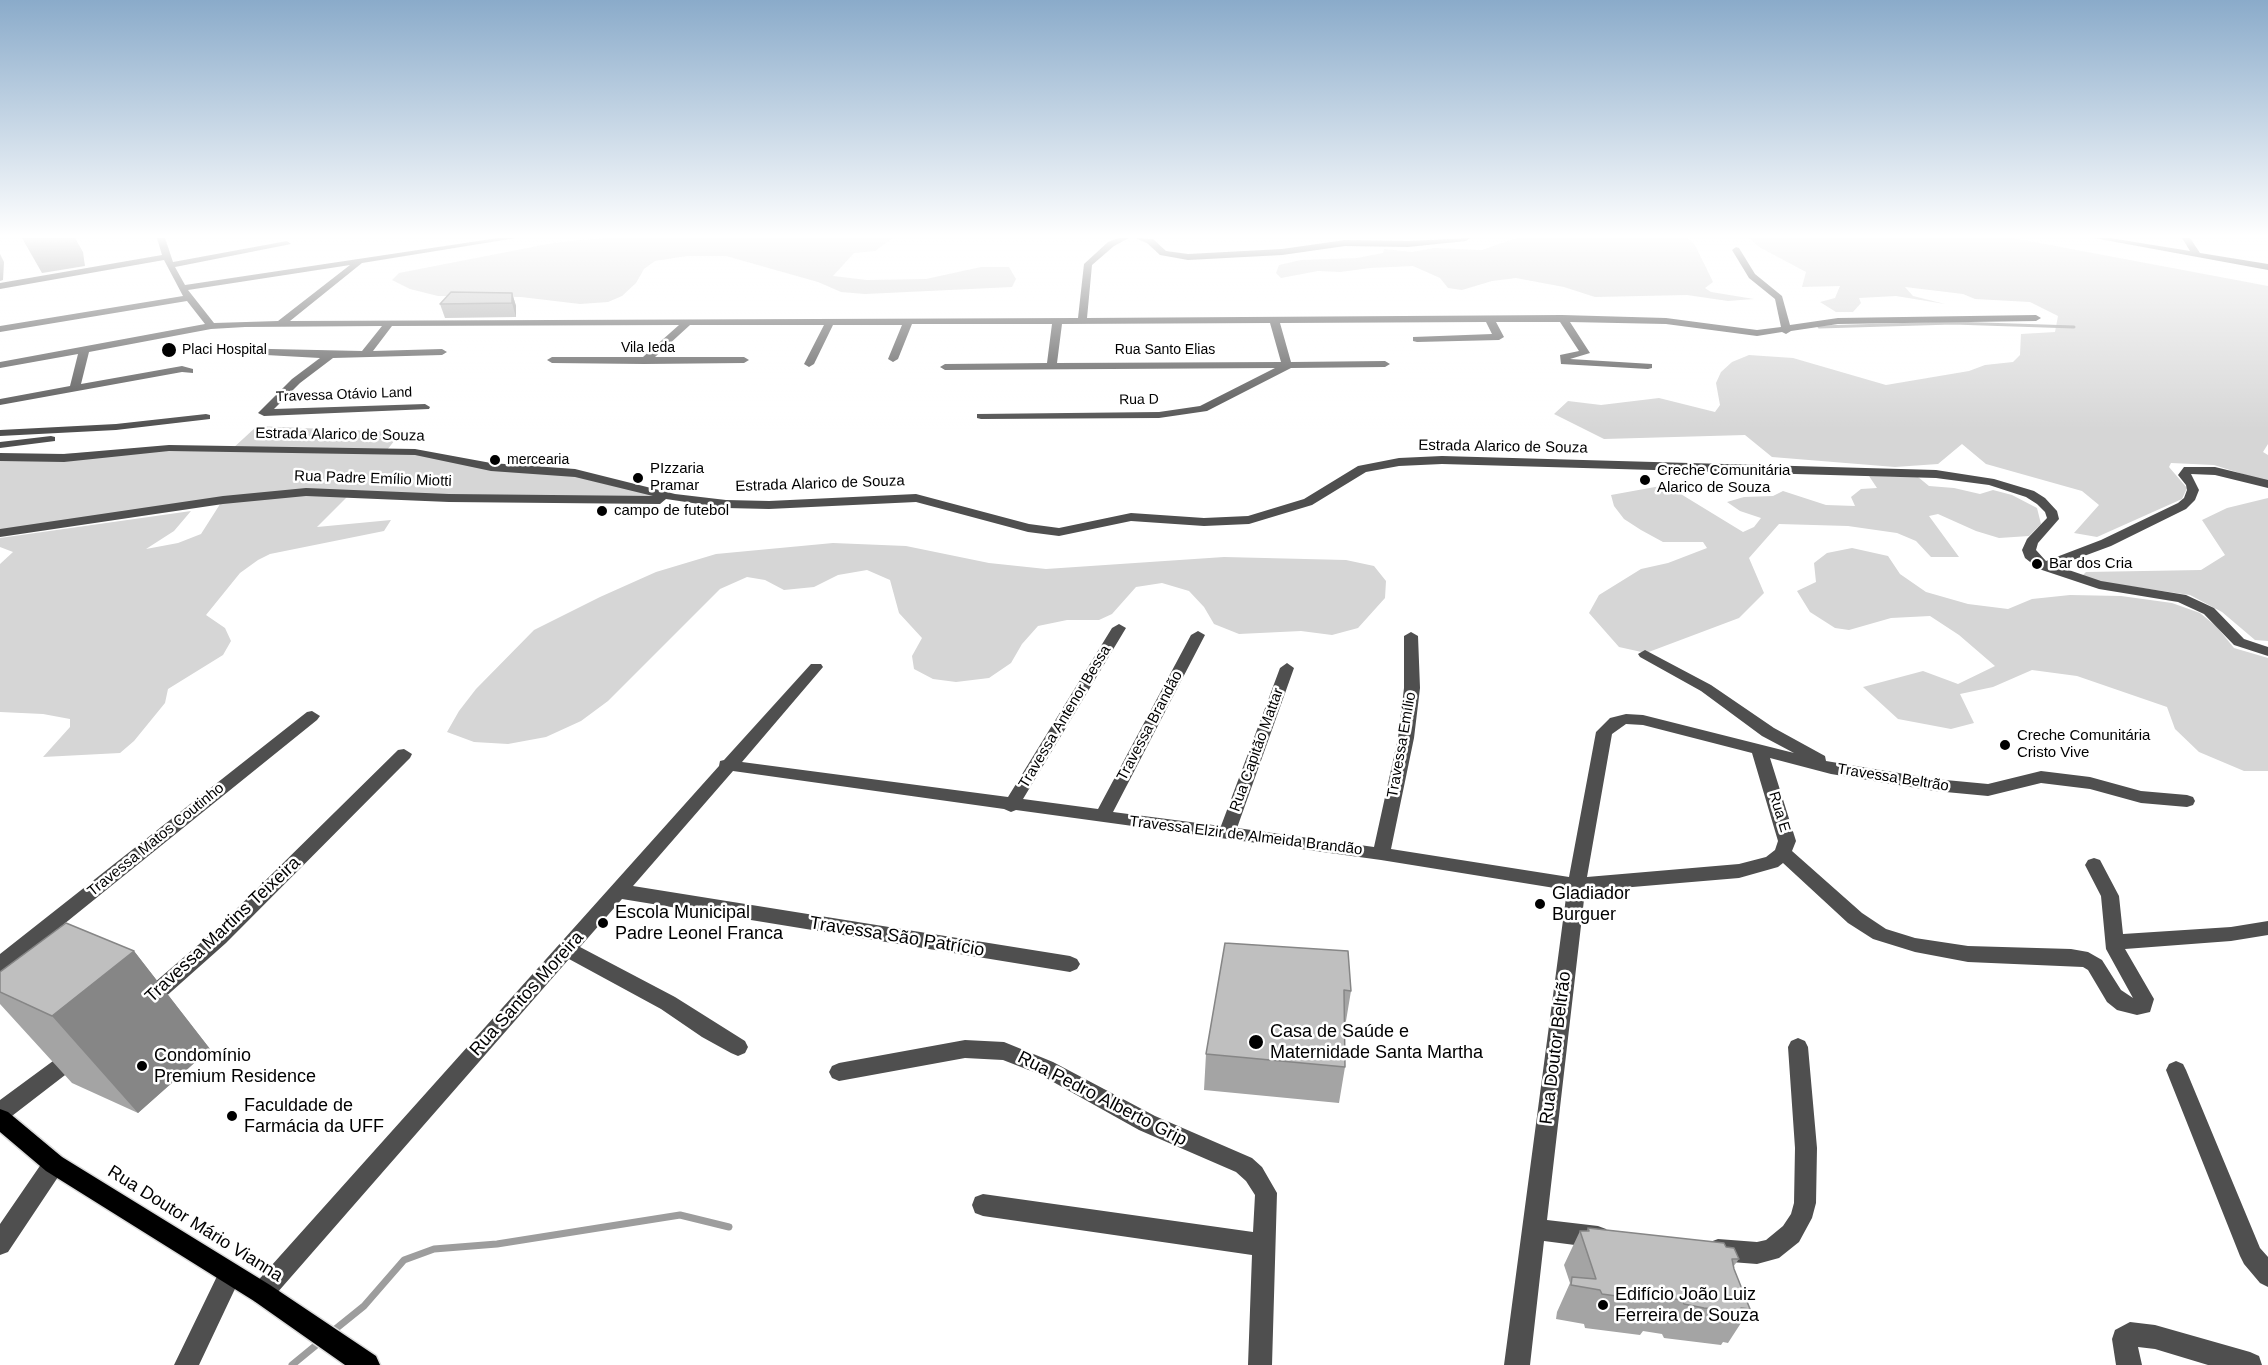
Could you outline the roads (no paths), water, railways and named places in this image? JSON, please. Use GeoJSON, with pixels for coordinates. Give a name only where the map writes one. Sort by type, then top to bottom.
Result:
{"type":"FeatureCollection","features":[{"type":"Feature","properties":{"kind":"main road","name":"Rua Doutor Mário Vianna"},"geometry":{"type":"LineString","coordinates":[[0,1119],[54,1164],[262,1293],[367,1365]]}},
{"type":"Feature","properties":{"kind":"street"},"geometry":{"type":"LineString","coordinates":[[0,329],[167,302]]}},
{"type":"Feature","properties":{"kind":"street"},"geometry":{"type":"LineString","coordinates":[[193,302],[211,326]]}},
{"type":"Feature","properties":{"kind":"street"},"geometry":{"type":"LineString","coordinates":[[280,324],[309,302]]}},
{"type":"Feature","properties":{"kind":"street"},"geometry":{"type":"LineString","coordinates":[[1082,322],[1084,302]]}},
{"type":"Feature","properties":{"kind":"street"},"geometry":{"type":"LineString","coordinates":[[1780,302],[1786,331]]}},
{"type":"Feature","properties":{"kind":"street"},"geometry":{"type":"LineString","coordinates":[[0,365],[211,326],[280,324],[1562,318],[1646,319],[1757,333],[1786,331],[1839,321],[2036,318]]}},
{"type":"Feature","properties":{"kind":"street"},"geometry":{"type":"LineString","coordinates":[[1562,318],[1585,353],[1564,357],[1565,362],[1648,366]]}},
{"type":"Feature","properties":{"kind":"street"},"geometry":{"type":"LineString","coordinates":[[1417,339],[1499,337],[1489,319]]}},
{"type":"Feature","properties":{"kind":"street"},"geometry":{"type":"LineString","coordinates":[[1274,320],[1287,366]]}},
{"type":"Feature","properties":{"kind":"street"},"geometry":{"type":"LineString","coordinates":[[644,361],[687,322]]}},
{"type":"Feature","properties":{"kind":"street"},"geometry":{"type":"LineString","coordinates":[[809,364],[830,322]]}},
{"type":"Feature","properties":{"kind":"street"},"geometry":{"type":"LineString","coordinates":[[893,359],[908,322]]}},
{"type":"Feature","properties":{"kind":"street"},"geometry":{"type":"LineString","coordinates":[[1052,364],[1057,322]]}},
{"type":"Feature","properties":{"kind":"street"},"geometry":{"type":"LineString","coordinates":[[364,355],[389,324]]}},
{"type":"Feature","properties":{"kind":"street"},"geometry":{"type":"LineString","coordinates":[[75,388],[84,350]]}},
{"type":"Feature","properties":{"kind":"street"},"geometry":{"type":"LineString","coordinates":[[230,350],[330,355],[442,352]]}},
{"type":"Feature","properties":{"kind":"street","name":"Travessa Otávio Land"},"geometry":{"type":"LineString","coordinates":[[330,355],[296,381],[264,413],[425,407]]}},
{"type":"Feature","properties":{"kind":"street","name":"Vila Ieda"},"geometry":{"type":"LineString","coordinates":[[552,360],[744,360]]}},
{"type":"Feature","properties":{"kind":"street","name":"Rua Santo Elias"},"geometry":{"type":"LineString","coordinates":[[945,367],[1052,364],[1287,366],[1385,364]]}},
{"type":"Feature","properties":{"kind":"street","name":"Rua D"},"geometry":{"type":"LineString","coordinates":[[981,416],[1178,415],[1203,409],[1287,366]]}},
{"type":"Feature","properties":{"kind":"street"},"geometry":{"type":"LineString","coordinates":[[0,402],[182,369],[189,371]]}},
{"type":"Feature","properties":{"kind":"street"},"geometry":{"type":"LineString","coordinates":[[0,433],[116,427],[206,417]]}},
{"type":"Feature","properties":{"kind":"street"},"geometry":{"type":"LineString","coordinates":[[0,446],[100,437],[116,427]]}},
{"type":"Feature","properties":{"kind":"street","name":"Estrada Alarico de Souza"},"geometry":{"type":"LineString","coordinates":[[0,457],[72,457],[169,448],[415,452],[491,467],[575,472],[675,498],[755,506],[916,498],[1028,528],[1059,532],[1131,517],[1204,522],[1249,520],[1308,502],[1362,469],[1408,462],[1442,460],[1925,473],[1990,482],[2030,494],[2041,501],[2051,511],[2053,519],[2029,550],[2030,555],[2044,566]]}},
{"type":"Feature","properties":{"kind":"street"},"geometry":{"type":"LineString","coordinates":[[2044,566],[2106,543],[2182,506],[2189,500],[2193,490],[2192,484],[2184,475],[2188,470],[2215,471],[2268,484]]}},
{"type":"Feature","properties":{"kind":"street","name":"Rua Padre Emílio Miotti"},"geometry":{"type":"LineString","coordinates":[[0,533],[223,500],[306,492],[599,501],[675,498]]}},
{"type":"Feature","properties":{"kind":"street"},"geometry":{"type":"LineString","coordinates":[[2044,566],[2099,585],[2181,598],[2209,611],[2240,642],[2268,652]]}},
{"type":"Feature","properties":{"kind":"street","name":"Travessa Antenor Bessa"},"geometry":{"type":"LineString","coordinates":[[1011,806],[1119,627]]}},
{"type":"Feature","properties":{"kind":"street","name":"Travessa Brandão"},"geometry":{"type":"LineString","coordinates":[[1102,817],[1198,635]]}},
{"type":"Feature","properties":{"kind":"street","name":"Travessa Emílio"},"geometry":{"type":"LineString","coordinates":[[1381,854],[1406,738],[1412,688],[1411,636]]}},
{"type":"Feature","properties":{"kind":"street"},"geometry":{"type":"LineString","coordinates":[[1645,654],[1706,688],[1768,732],[1831,768]]}},
{"type":"Feature","properties":{"kind":"street","name":"Rua Santos Moreira"},"geometry":{"type":"LineString","coordinates":[[262,1293],[618,891],[726,765],[816,667]]}},
{"type":"Feature","properties":{"kind":"street","name":"Rua Capitão Mattar"},"geometry":{"type":"LineString","coordinates":[[1227,833],[1287,668]]}},
{"type":"Feature","properties":{"kind":"street","name":"Travessa Matos Coutinho"},"geometry":{"type":"LineString","coordinates":[[0,965],[312,716]]}},
{"type":"Feature","properties":{"kind":"street","name":"Travessa Beltrão"},"geometry":{"type":"LineString","coordinates":[[1604,732],[1616,722],[1626,719],[1643,720],[1831,768],[1974,790],[1988,790],[2041,777],[2063,778],[2141,797],[2187,801]]}},
{"type":"Feature","properties":{"kind":"street","name":"Rua Doutor Beltrão"},"geometry":{"type":"LineString","coordinates":[[1517,1365],[1577,885],[1604,732]]}},
{"type":"Feature","properties":{"kind":"street","name":"Rua E"},"geometry":{"type":"LineString","coordinates":[[1759,749],[1786,834],[1787,847],[1783,854],[1765,865]]}},
{"type":"Feature","properties":{"kind":"street","name":"Travessa Martins Teixeira"},"geometry":{"type":"LineString","coordinates":[[131,1013],[219,938],[404,754]]}},
{"type":"Feature","properties":{"kind":"street","name":"Travessa Elzir de Almeida Brandão"},"geometry":{"type":"LineString","coordinates":[[726,765],[1011,806],[1381,854],[1577,885],[1740,871],[1765,865]]}},
{"type":"Feature","properties":{"kind":"street"},"geometry":{"type":"LineString","coordinates":[[1783,854],[1855,918],[1880,934],[1915,945],[1968,954],[2088,960],[2095,965],[2114,996],[2124,1004],[2137,1008],[2143,1006],[2144,999],[2115,949],[2110,896],[2094,865]]}},
{"type":"Feature","properties":{"kind":"street","name":"Travessa São Patrício"},"geometry":{"type":"LineString","coordinates":[[618,891],[1070,964]]}},
{"type":"Feature","properties":{"kind":"street"},"geometry":{"type":"LineString","coordinates":[[2115,942],[2230,934],[2268,928]]}},
{"type":"Feature","properties":{"kind":"street"},"geometry":{"type":"LineString","coordinates":[[567,949],[668,1003],[709,1031],[738,1047]]}},
{"type":"Feature","properties":{"kind":"street"},"geometry":{"type":"LineString","coordinates":[[0,1112],[94,1042]]}},
{"type":"Feature","properties":{"kind":"street"},"geometry":{"type":"LineString","coordinates":[[1694,1248],[1757,1253],[1771,1250],[1791,1234],[1801,1218],[1805,1203],[1806,1148],[1798,1047]]}},
{"type":"Feature","properties":{"kind":"street","name":"Rua Pedro Alberto Grip"},"geometry":{"type":"LineString","coordinates":[[839,1072],[965,1049],[1004,1051],[1019,1055],[1147,1123],[1244,1166],[1261,1183],[1266,1205],[1264,1245]]}},
{"type":"Feature","properties":{"kind":"street"},"geometry":{"type":"LineString","coordinates":[[2176,1070],[2252,1256],[2268,1275]]}},
{"type":"Feature","properties":{"kind":"street"},"geometry":{"type":"LineString","coordinates":[[0,1244],[54,1164]]}},
{"type":"Feature","properties":{"kind":"street"},"geometry":{"type":"LineString","coordinates":[[983,1205],[1264,1245],[1260,1365]]}},
{"type":"Feature","properties":{"kind":"street"},"geometry":{"type":"LineString","coordinates":[[1533,1229],[1625,1240]]}},
{"type":"Feature","properties":{"kind":"street"},"geometry":{"type":"LineString","coordinates":[[186,1365],[230,1274]]}},
{"type":"Feature","properties":{"kind":"street"},"geometry":{"type":"LineString","coordinates":[[2129,1365],[2124,1339],[2130,1334],[2155,1337],[2250,1365]]}},
{"type":"Feature","properties":{"kind":"waterway"},"geometry":{"type":"LineString","coordinates":[[1819,327],[1953,323],[2074,327]]}},
{"type":"Feature","properties":{"kind":"waterway"},"geometry":{"type":"LineString","coordinates":[[333,1331],[364,1306],[404,1260],[434,1249],[497,1244],[680,1215],[729,1227]]}},
{"type":"Feature","properties":{"kind":"waterway"},"geometry":{"type":"LineString","coordinates":[[292,1365],[320,1342]]}},
{"type":"Feature","properties":{"kind":"place","name":"Placi Hospital"},"geometry":{"type":"Point","coordinates":[169,350]}},
{"type":"Feature","properties":{"kind":"place","name":"mercearia"},"geometry":{"type":"Point","coordinates":[495,460]}},
{"type":"Feature","properties":{"kind":"place","name":"PIzzaria Pramar"},"geometry":{"type":"Point","coordinates":[638,478]}},
{"type":"Feature","properties":{"kind":"place","name":"Creche Comunitária Alarico de Souza"},"geometry":{"type":"Point","coordinates":[1645,480]}},
{"type":"Feature","properties":{"kind":"place","name":"campo de futebol"},"geometry":{"type":"Point","coordinates":[602,511]}},
{"type":"Feature","properties":{"kind":"place","name":"Bar dos Cria"},"geometry":{"type":"Point","coordinates":[2037,564]}},
{"type":"Feature","properties":{"kind":"place","name":"Creche Comunitária Cristo Vive"},"geometry":{"type":"Point","coordinates":[2005,745]}},
{"type":"Feature","properties":{"kind":"place","name":"Gladiador Burguer"},"geometry":{"type":"Point","coordinates":[1540,904]}},
{"type":"Feature","properties":{"kind":"place","name":"Escola Municipal Padre Leonel Franca"},"geometry":{"type":"Point","coordinates":[603,923]}},
{"type":"Feature","properties":{"kind":"place","name":"Casa de Saúde e Maternidade Santa Martha"},"geometry":{"type":"Point","coordinates":[1256,1042]}},
{"type":"Feature","properties":{"kind":"place","name":"Condomínio Premium Residence"},"geometry":{"type":"Point","coordinates":[142,1066]}},
{"type":"Feature","properties":{"kind":"place","name":"Faculdade de Farmácia da UFF"},"geometry":{"type":"Point","coordinates":[232,1116]}},
{"type":"Feature","properties":{"kind":"place","name":"Edifício João Luiz Ferreira de Souza"},"geometry":{"type":"Point","coordinates":[1603,1305]}}]}
